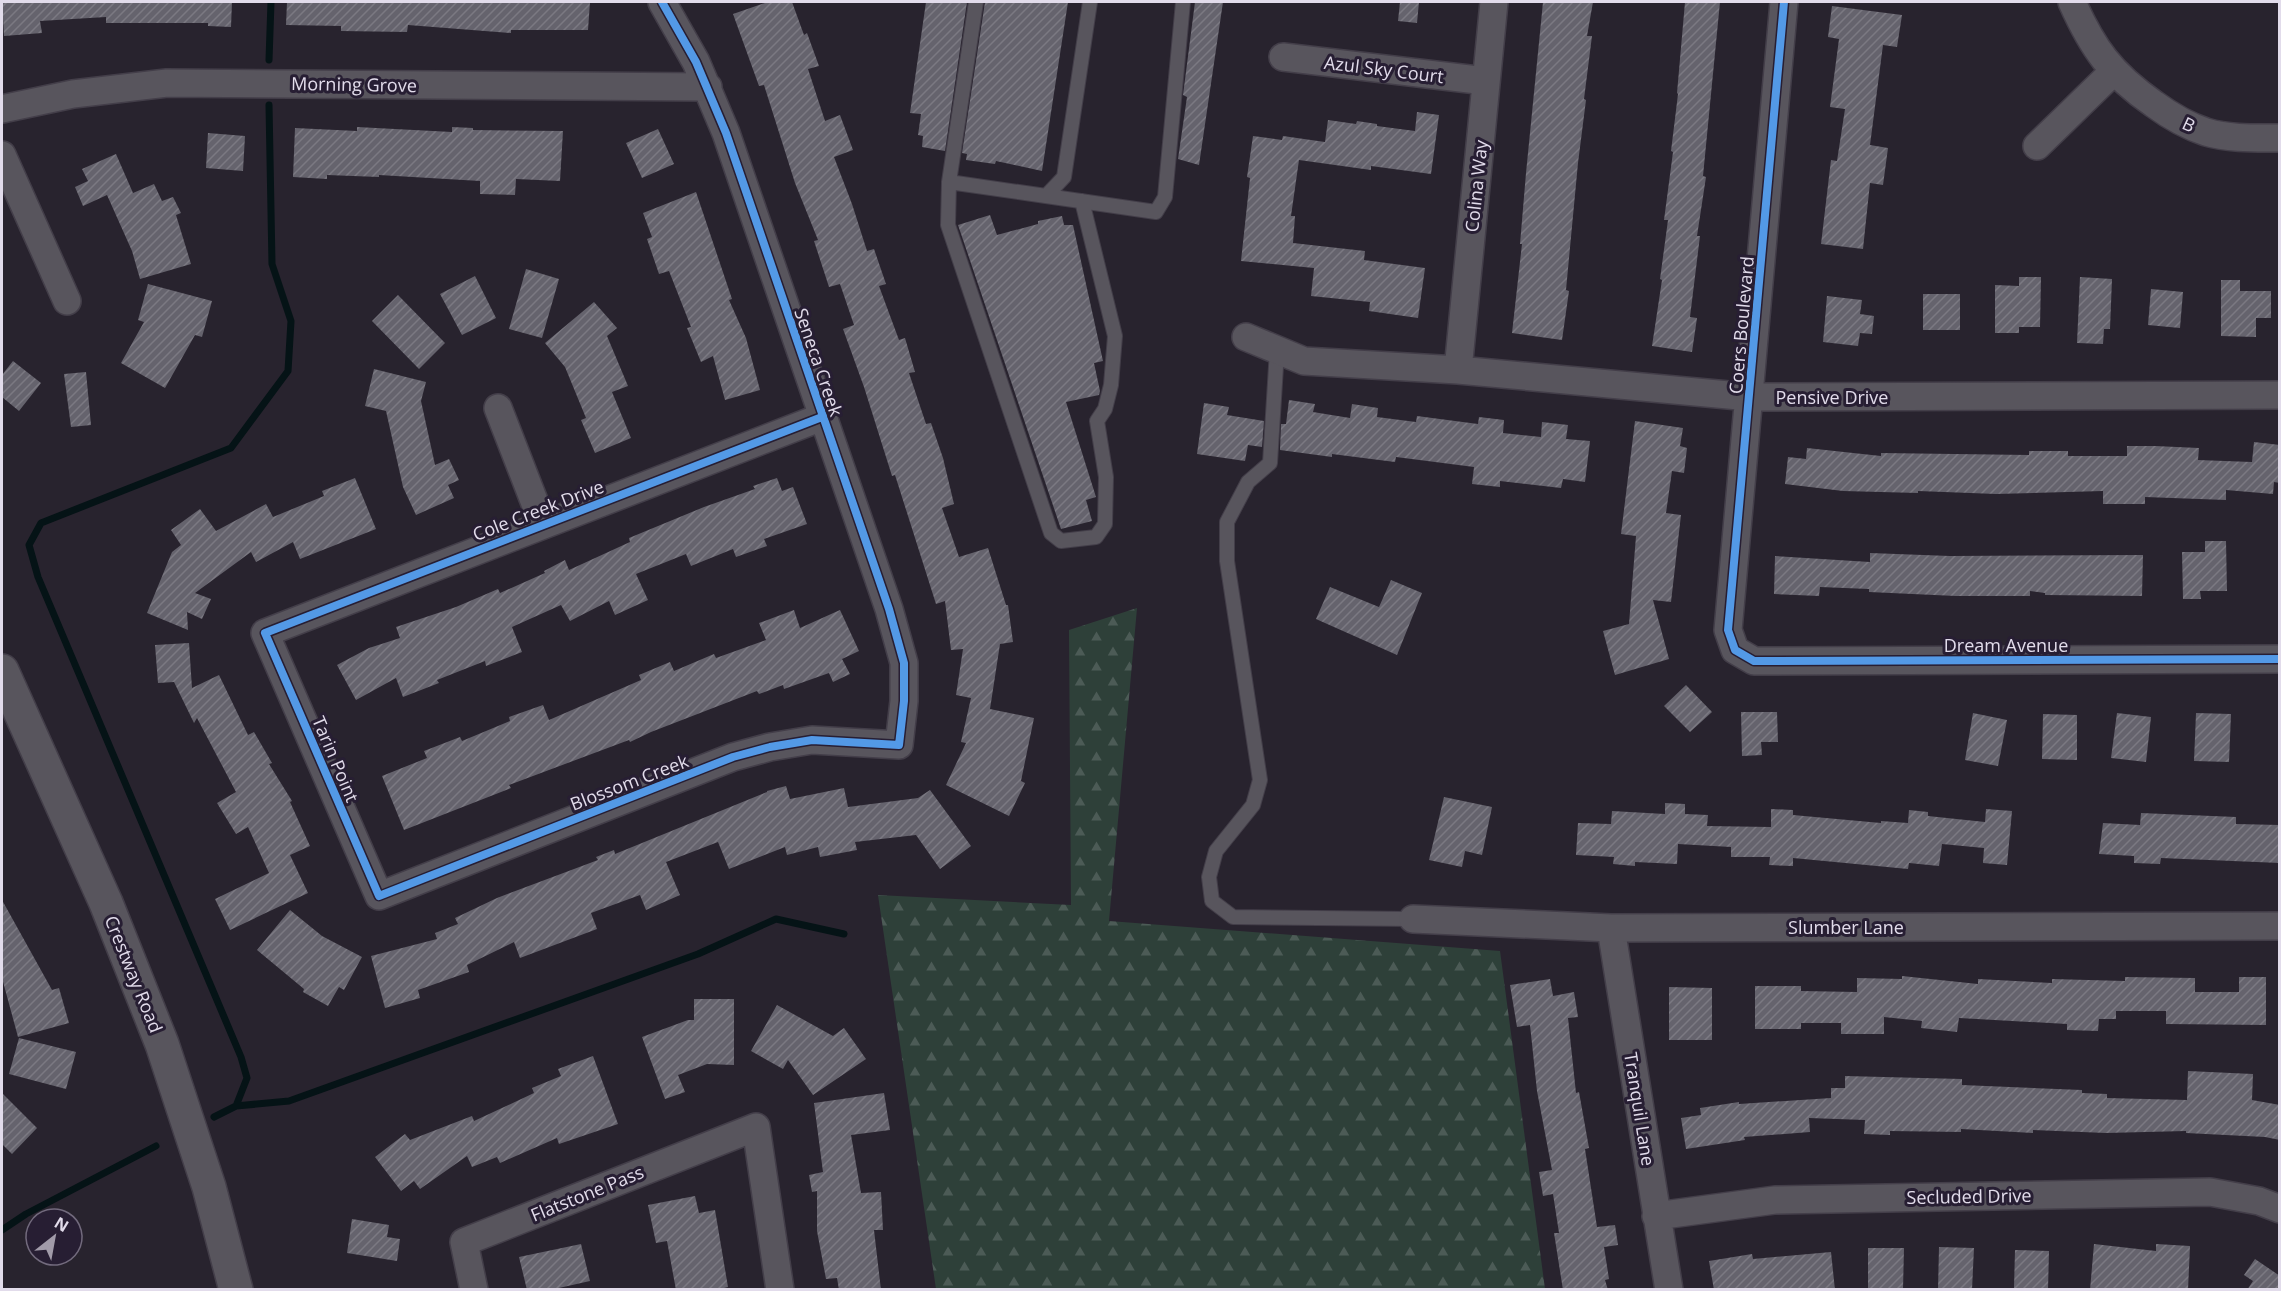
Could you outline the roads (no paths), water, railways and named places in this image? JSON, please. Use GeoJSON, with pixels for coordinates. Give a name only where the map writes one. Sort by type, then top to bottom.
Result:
{"type":"FeatureCollection","features":[{"type":"Feature","properties":{"kind":"street","name":"Seneca Creek"},"geometry":{"type":"LineString","coordinates":[[662,2],[708,87],[726,133],[889,609],[904,663],[904,701],[899,745]]}},
{"type":"Feature","properties":{"kind":"street","name":"Colina Way"},"geometry":{"type":"LineString","coordinates":[[1458,370],[1494,2]]}},
{"type":"Feature","properties":{"kind":"street","name":"Coers Boulevard"},"geometry":{"type":"LineString","coordinates":[[1735,650],[1728,630],[1784,2]]}},
{"type":"Feature","properties":{"kind":"street","name":"B"},"geometry":{"type":"LineString","coordinates":[[2072,2],[2096,49],[2113,72],[2168,115],[2206,132],[2246,138],[2280,138]]}},
{"type":"Feature","properties":{"kind":"street","name":"Azul Sky Court"},"geometry":{"type":"LineString","coordinates":[[1282,57],[1486,81]]}},
{"type":"Feature","properties":{"kind":"street"},"geometry":{"type":"LineString","coordinates":[[2037,146],[2113,72]]}},
{"type":"Feature","properties":{"kind":"street","name":"Morning Grove"},"geometry":{"type":"LineString","coordinates":[[2,109],[73,94],[167,83],[708,87]]}},
{"type":"Feature","properties":{"kind":"street"},"geometry":{"type":"LineString","coordinates":[[2,155],[67,301]]}},
{"type":"Feature","properties":{"kind":"street","name":"Pensive Drive"},"geometry":{"type":"LineString","coordinates":[[1246,337],[1304,361],[1458,370],[1750,397],[2280,395]]}},
{"type":"Feature","properties":{"kind":"street"},"geometry":{"type":"LineString","coordinates":[[498,408],[543,524]]}},
{"type":"Feature","properties":{"kind":"street","name":"Cole Creek Drive"},"geometry":{"type":"LineString","coordinates":[[265,633],[822,417]]}},
{"type":"Feature","properties":{"kind":"street","name":"Tarin Point"},"geometry":{"type":"LineString","coordinates":[[265,633],[379,896]]}},
{"type":"Feature","properties":{"kind":"street","name":"Dream Avenue"},"geometry":{"type":"LineString","coordinates":[[1735,650],[1754,661],[2280,659]]}},
{"type":"Feature","properties":{"kind":"street","name":"Crestway Road"},"geometry":{"type":"LineString","coordinates":[[2,670],[106,903],[162,1044],[209,1187],[237,1290]]}},
{"type":"Feature","properties":{"kind":"street","name":"Blossom Creek"},"geometry":{"type":"LineString","coordinates":[[379,896],[733,758],[770,747],[812,740],[899,745]]}},
{"type":"Feature","properties":{"kind":"street","name":"Slumber Lane"},"geometry":{"type":"LineString","coordinates":[[1413,919],[1611,928],[2280,926]]}},
{"type":"Feature","properties":{"kind":"street","name":"Tranquil Lane"},"geometry":{"type":"LineString","coordinates":[[1611,928],[1669,1290]]}},
{"type":"Feature","properties":{"kind":"street","name":"Flatstone Pass"},"geometry":{"type":"LineString","coordinates":[[474,1290],[464,1242],[756,1126],[780,1290]]}},
{"type":"Feature","properties":{"kind":"street","name":"Secluded Drive"},"geometry":{"type":"LineString","coordinates":[[1656,1216],[1775,1200],[2210,1192],[2259,1201],[2280,1209]]}},
{"type":"Feature","properties":{"kind":"lane"},"geometry":{"type":"LineString","coordinates":[[976,2],[949,182],[948,225],[1051,533],[1061,541],[1096,537],[1105,524],[1106,477],[1097,421],[1104,409],[1112,385],[1115,336],[1082,201]]}},
{"type":"Feature","properties":{"kind":"lane"},"geometry":{"type":"LineString","coordinates":[[1046,196],[1064,177],[1090,2]]}},
{"type":"Feature","properties":{"kind":"lane"},"geometry":{"type":"LineString","coordinates":[[949,182],[1156,212],[1165,197],[1183,2]]}},
{"type":"Feature","properties":{"kind":"lane"},"geometry":{"type":"LineString","coordinates":[[1277,350],[1270,463],[1248,482],[1227,522],[1227,561],[1260,780],[1253,805],[1216,850],[1209,877],[1212,901],[1233,916],[1413,919]]}},
{"type":"Feature","properties":{"kind":"waterway"},"geometry":{"type":"LineString","coordinates":[[269,60],[271,2]]}},
{"type":"Feature","properties":{"kind":"waterway"},"geometry":{"type":"LineString","coordinates":[[214,1117],[236,1106],[247,1078],[241,1057],[38,577],[29,545],[41,523],[231,448],[288,371],[291,321],[272,264],[269,105]]}},
{"type":"Feature","properties":{"kind":"waterway"},"geometry":{"type":"LineString","coordinates":[[236,1106],[289,1101],[698,954],[776,919],[844,934]]}},
{"type":"Feature","properties":{"kind":"waterway"},"geometry":{"type":"LineString","coordinates":[[2,1230],[26,1214],[156,1146]]}}]}
